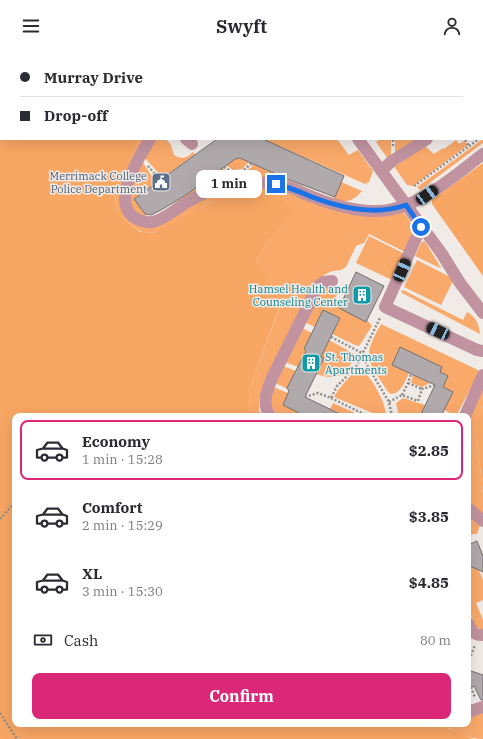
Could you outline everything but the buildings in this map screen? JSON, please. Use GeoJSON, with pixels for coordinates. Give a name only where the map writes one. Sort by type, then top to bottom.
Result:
{"type":"FeatureCollection","features":[{"type":"Feature","properties":{"kind":"street"},"geometry":{"type":"LineString","coordinates":[[149,140],[129,180],[125,194],[125,206],[132,216],[150,223],[157,221],[187,202],[215,189],[239,183],[266,183],[287,186],[313,197],[342,206],[366,211],[393,210],[403,201],[427,195],[483,154]]}},
{"type":"Feature","properties":{"kind":"street"},"geometry":{"type":"LineString","coordinates":[[359,140],[382,170],[460,283],[483,313]]}},
{"type":"Feature","properties":{"kind":"street"},"geometry":{"type":"LineString","coordinates":[[382,170],[392,161],[425,140]]}},
{"type":"Feature","properties":{"kind":"street"},"geometry":{"type":"LineString","coordinates":[[421,227],[385,307],[477,350],[483,351]]}},
{"type":"Feature","properties":{"kind":"street"},"geometry":{"type":"LineString","coordinates":[[268,413],[264,406],[266,394],[272,378],[318,286],[324,282],[332,281]]}},
{"type":"Feature","properties":{"kind":"street"},"geometry":{"type":"LineString","coordinates":[[466,413],[483,375]]}},
{"type":"Feature","properties":{"kind":"street"},"geometry":{"type":"LineString","coordinates":[[471,511],[483,521]]}},
{"type":"Feature","properties":{"kind":"street"},"geometry":{"type":"LineString","coordinates":[[471,629],[472,631],[481,635]]}},
{"type":"Feature","properties":{"kind":"street"},"geometry":{"type":"LineString","coordinates":[[471,711],[483,707]]}},
{"type":"Feature","properties":{"kind":"path"},"geometry":{"type":"LineString","coordinates":[[465,140],[469,146]]}},
{"type":"Feature","properties":{"kind":"path"},"geometry":{"type":"LineString","coordinates":[[403,201],[477,140]]}},
{"type":"Feature","properties":{"kind":"path"},"geometry":{"type":"LineString","coordinates":[[140,156],[160,180]]}},
{"type":"Feature","properties":{"kind":"path"},"geometry":{"type":"LineString","coordinates":[[331,398],[336,386],[356,367],[385,307]]}},
{"type":"Feature","properties":{"kind":"path"},"geometry":{"type":"LineString","coordinates":[[331,337],[362,353],[367,365],[389,402],[391,413]]}},
{"type":"Feature","properties":{"kind":"path"},"geometry":{"type":"LineString","coordinates":[[389,402],[402,395],[411,374]]}},
{"type":"Feature","properties":{"kind":"path"},"geometry":{"type":"LineString","coordinates":[[408,383],[422,389],[435,385]]}},
{"type":"Feature","properties":{"kind":"path"},"geometry":{"type":"LineString","coordinates":[[402,395],[418,401],[422,389]]}},
{"type":"Feature","properties":{"kind":"path"},"geometry":{"type":"LineString","coordinates":[[305,397],[318,393],[362,413]]}},
{"type":"Feature","properties":{"kind":"path"},"geometry":{"type":"LineString","coordinates":[[0,519],[12,505]]}},
{"type":"Feature","properties":{"kind":"path"},"geometry":{"type":"LineString","coordinates":[[471,657],[481,635]]}},
{"type":"Feature","properties":{"kind":"path"},"geometry":{"type":"LineString","coordinates":[[0,713],[17,739]]}},
{"type":"Feature","properties":{"kind":"shaded area"},"geometry":{"type":"Polygon","coordinates":[[[0,140],[139,140],[115,197],[116,208],[122,217],[140,232],[152,233],[219,198],[242,192],[263,190],[282,195],[292,216],[270,239],[256,260],[282,300],[250,386],[249,413],[12,413],[12,727],[447,727],[473,739],[0,739],[0,140]]]}},
{"type":"Feature","properties":{"kind":"shaded area"},"geometry":{"type":"Polygon","coordinates":[[[139,140],[143,140],[127,172],[120,198],[122,207],[134,223],[230,189],[278,188],[323,205],[401,209],[410,221],[413,229],[405,252],[369,234],[364,243],[356,246],[346,267],[324,275],[315,283],[265,380],[259,400],[259,411],[261,413],[249,413],[250,386],[282,301],[256,260],[270,239],[292,216],[263,190],[223,197],[202,207],[171,226],[154,232],[145,233],[134,227],[120,215],[117,210],[117,192],[123,173],[139,140]]]}},
{"type":"Feature","properties":{"kind":"shaded area"},"geometry":{"type":"Polygon","coordinates":[[[154,140],[167,140],[171,145],[174,155],[182,158],[193,152],[195,154],[163,178],[144,157],[154,140]]]}},
{"type":"Feature","properties":{"kind":"shaded area"},"geometry":{"type":"Polygon","coordinates":[[[265,140],[338,140],[349,155],[358,150],[373,171],[369,182],[365,184],[265,140]]]}},
{"type":"Feature","properties":{"kind":"shaded area"},"geometry":{"type":"Polygon","coordinates":[[[379,140],[391,140],[391,156],[388,159],[376,142],[379,140]]]}},
{"type":"Feature","properties":{"kind":"shaded area"},"geometry":{"type":"Polygon","coordinates":[[[395,140],[417,140],[395,156],[395,140]]]}},
{"type":"Feature","properties":{"kind":"shaded area"},"geometry":{"type":"Polygon","coordinates":[[[456,140],[459,144],[464,141],[468,145],[413,186],[407,185],[395,168],[395,166],[425,146],[434,154],[456,140]]]}},
{"type":"Feature","properties":{"kind":"shaded area"},"geometry":{"type":"Polygon","coordinates":[[[483,140],[483,143],[420,190],[417,187],[483,140]]]}},
{"type":"Feature","properties":{"kind":"shaded area"},"geometry":{"type":"Polygon","coordinates":[[[245,158],[249,162],[242,169],[233,170],[226,165],[232,159],[245,158]]]}},
{"type":"Feature","properties":{"kind":"shaded area"},"geometry":{"type":"Polygon","coordinates":[[[142,161],[156,183],[134,199],[148,218],[136,214],[130,202],[133,180],[142,161]]]}},
{"type":"Feature","properties":{"kind":"shaded area"},"geometry":{"type":"Polygon","coordinates":[[[483,163],[483,276],[432,204],[432,200],[483,163]]]}},
{"type":"Feature","properties":{"kind":"shaded area"},"geometry":{"type":"Polygon","coordinates":[[[253,164],[324,196],[242,180],[241,174],[252,167],[253,164]]]}},
{"type":"Feature","properties":{"kind":"shaded area"},"geometry":{"type":"Polygon","coordinates":[[[222,168],[235,175],[235,181],[173,207],[172,205],[222,168]]]}},
{"type":"Feature","properties":{"kind":"shaded area"},"geometry":{"type":"Polygon","coordinates":[[[341,182],[362,191],[355,198],[349,201],[333,200],[341,182]]]}},
{"type":"Feature","properties":{"kind":"shaded area"},"geometry":{"type":"Polygon","coordinates":[[[369,236],[407,255],[394,281],[356,263],[369,236]]]}},
{"type":"Feature","properties":{"kind":"shaded area"},"geometry":{"type":"Polygon","coordinates":[[[424,241],[441,268],[415,256],[421,243],[424,241]]]}},
{"type":"Feature","properties":{"kind":"shaded area"},"geometry":{"type":"Polygon","coordinates":[[[417,260],[454,279],[441,305],[404,287],[417,260]]]}},
{"type":"Feature","properties":{"kind":"shaded area"},"geometry":{"type":"Polygon","coordinates":[[[325,287],[337,287],[338,290],[335,301],[341,303],[366,321],[367,320],[372,326],[359,346],[332,334],[340,318],[323,310],[315,327],[304,322],[318,295],[325,287]]]}},
{"type":"Feature","properties":{"kind":"shaded area"},"geometry":{"type":"Polygon","coordinates":[[[403,290],[463,320],[467,312],[473,316],[476,321],[480,334],[402,293],[401,291],[403,290]]]}},
{"type":"Feature","properties":{"kind":"shaded area"},"geometry":{"type":"Polygon","coordinates":[[[381,324],[480,371],[458,413],[450,413],[444,410],[443,387],[448,376],[440,372],[442,367],[400,347],[392,365],[409,373],[397,392],[391,394],[388,392],[372,366],[370,359],[369,352],[381,324]]]}},
{"type":"Feature","properties":{"kind":"shaded area"},"geometry":{"type":"Polygon","coordinates":[[[302,328],[312,333],[304,349],[306,351],[298,367],[285,362],[302,328]]]}},
{"type":"Feature","properties":{"kind":"shaded area"},"geometry":{"type":"Polygon","coordinates":[[[329,340],[351,352],[355,357],[344,373],[335,377],[316,374],[324,358],[321,357],[329,340]]]}},
{"type":"Feature","properties":{"kind":"shaded area"},"geometry":{"type":"Polygon","coordinates":[[[283,366],[296,371],[288,389],[275,383],[283,366]]]}},
{"type":"Feature","properties":{"kind":"shaded area"},"geometry":{"type":"Polygon","coordinates":[[[362,368],[374,385],[381,397],[386,413],[373,413],[334,397],[346,380],[362,368]]]}},
{"type":"Feature","properties":{"kind":"shaded area"},"geometry":{"type":"Polygon","coordinates":[[[413,375],[430,383],[422,387],[411,383],[413,375]]]}},
{"type":"Feature","properties":{"kind":"shaded area"},"geometry":{"type":"Polygon","coordinates":[[[483,385],[483,406],[475,422],[483,494],[483,514],[471,504],[470,413],[483,385]]]}},
{"type":"Feature","properties":{"kind":"shaded area"},"geometry":{"type":"Polygon","coordinates":[[[273,387],[288,393],[283,405],[299,413],[276,413],[273,410],[271,394],[273,387]]]}},
{"type":"Feature","properties":{"kind":"shaded area"},"geometry":{"type":"Polygon","coordinates":[[[403,398],[425,405],[421,413],[398,413],[396,403],[403,398]]]}},
{"type":"Feature","properties":{"kind":"shaded area"},"geometry":{"type":"Polygon","coordinates":[[[333,403],[355,413],[339,413],[330,409],[333,403]]]}},
{"type":"Feature","properties":{"kind":"shaded area"},"geometry":{"type":"Polygon","coordinates":[[[483,406],[483,494],[475,422],[483,406]]]}},
{"type":"Feature","properties":{"kind":"shaded area"},"geometry":{"type":"Polygon","coordinates":[[[471,517],[480,525],[477,534],[471,535],[471,517]]]}},
{"type":"Feature","properties":{"kind":"shaded area"},"geometry":{"type":"Polygon","coordinates":[[[471,566],[477,566],[483,580],[483,600],[476,603],[483,620],[483,630],[476,627],[471,616],[471,566]]]}},
{"type":"Feature","properties":{"kind":"shaded area"},"geometry":{"type":"Polygon","coordinates":[[[483,711],[483,739],[462,735],[448,727],[471,727],[471,715],[483,711]]]}},
{"type":"Feature","properties":{"kind":"place","name":"Merrimack College Police Department"},"geometry":{"type":"Point","coordinates":[161,182]}},
{"type":"Feature","properties":{"kind":"place","name":"Hamsel Health and Counseling Center"},"geometry":{"type":"Point","coordinates":[362,295]}},
{"type":"Feature","properties":{"kind":"place","name":"St. Thomas Apartments"},"geometry":{"type":"Point","coordinates":[311,363]}},
{"type":"Feature","properties":{"kind":"route"},"geometry":{"type":"LineString","coordinates":[[276,184],[287,186],[313,197],[342,206],[366,211],[393,210],[406,205],[421,227]]}}]}
